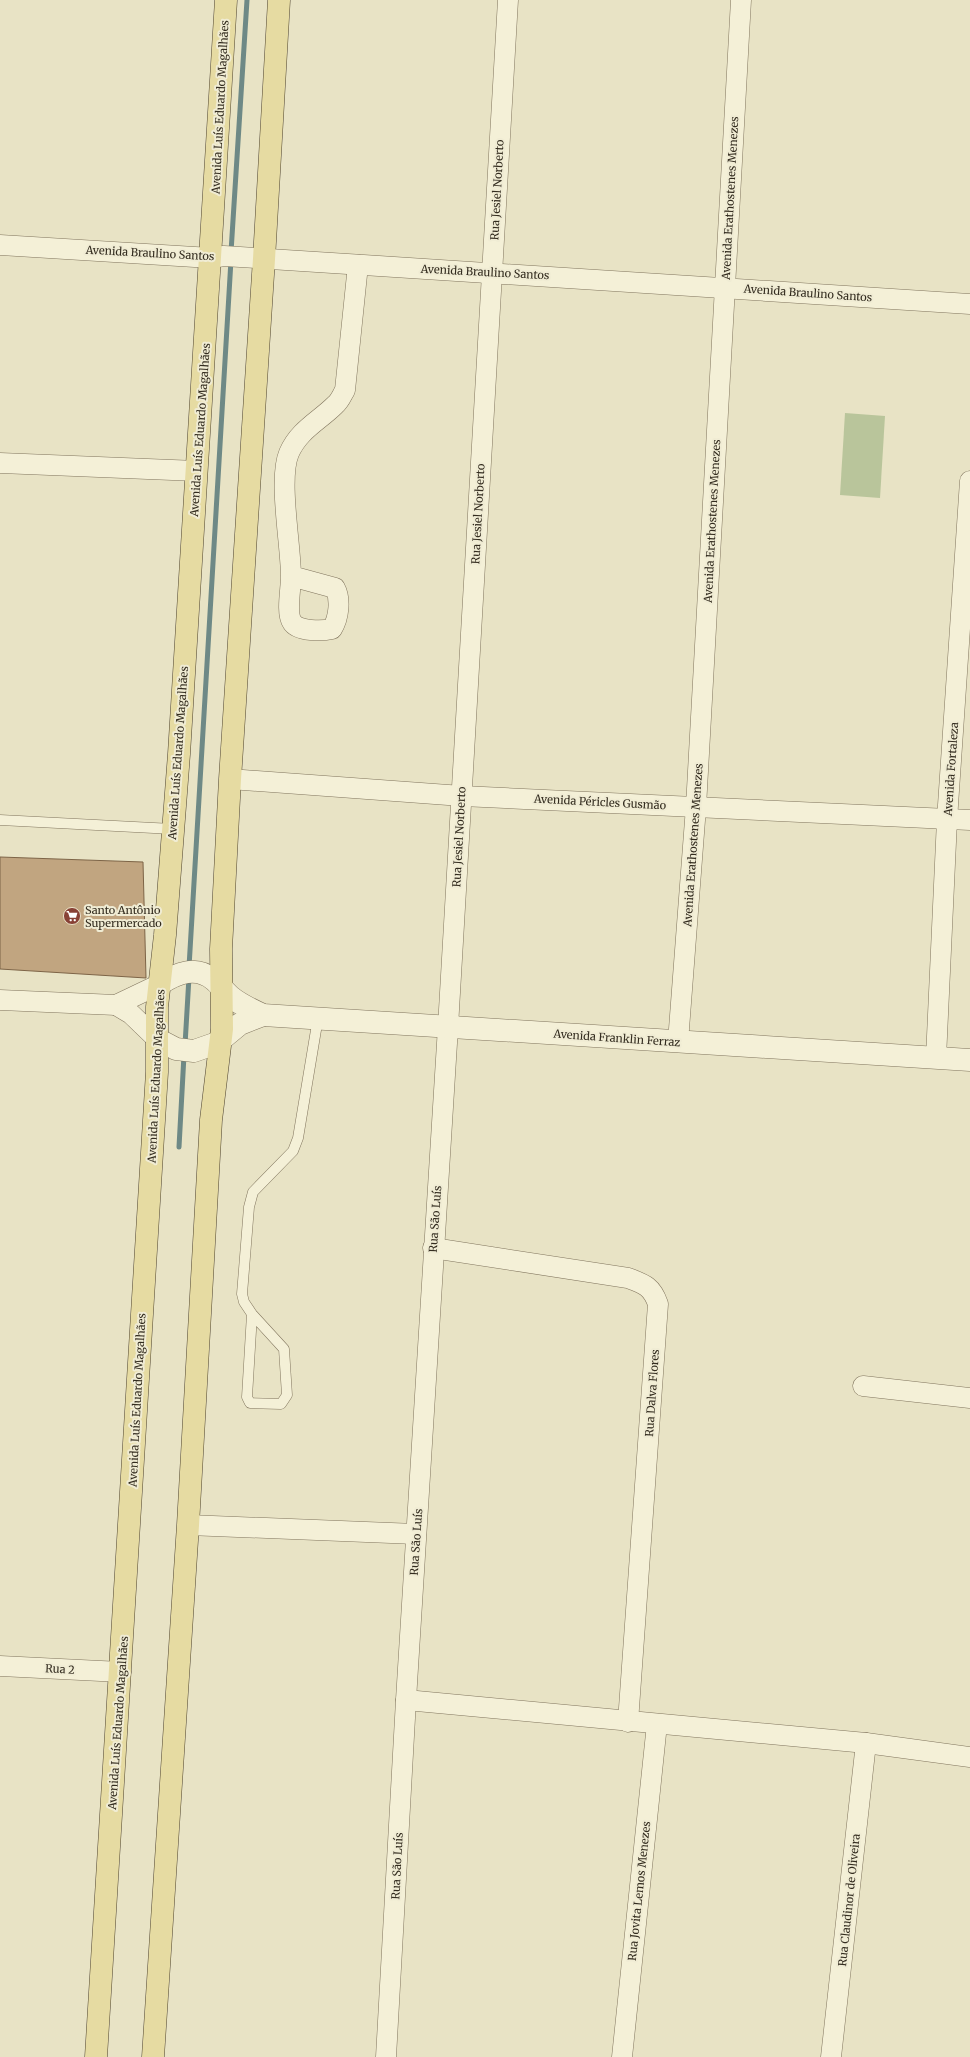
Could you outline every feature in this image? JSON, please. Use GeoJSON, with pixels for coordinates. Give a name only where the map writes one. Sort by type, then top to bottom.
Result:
{"type":"FeatureCollection","features":[{"type":"Feature","properties":{"kind":"main road","name":"Avenida Luís Eduardo Magalhães"},"geometry":{"type":"LineString","coordinates":[[96,2057],[157,1072],[162,1042],[157,1007],[167,979],[173,829],[197,471],[218,257],[226,0]]}},
{"type":"Feature","properties":{"kind":"main road"},"geometry":{"type":"LineString","coordinates":[[153,2057],[188,1525],[211,1120],[215,981],[221,949],[257,258],[279,0]]}},
{"type":"Feature","properties":{"kind":"street","name":"Rua Jesiel Norberto"},"geometry":{"type":"LineString","coordinates":[[448,1028],[508,0]]}},
{"type":"Feature","properties":{"kind":"street","name":"Avenida Erathostenes Menezes"},"geometry":{"type":"LineString","coordinates":[[678,1042],[696,807],[741,0]]}},
{"type":"Feature","properties":{"kind":"street","name":"Avenida Braulino Santos"},"geometry":{"type":"LineString","coordinates":[[0,245],[492,272],[970,304]]}},
{"type":"Feature","properties":{"kind":"street"},"geometry":{"type":"LineString","coordinates":[[291,576],[284,472],[289,453],[300,435],[317,418],[336,404],[345,390],[358,265]]}},
{"type":"Feature","properties":{"kind":"street"},"geometry":{"type":"LineString","coordinates":[[0,463],[197,471]]}},
{"type":"Feature","properties":{"kind":"street","name":"Avenida Fortaleza"},"geometry":{"type":"LineString","coordinates":[[936,1058],[947,820],[970,481]]}},
{"type":"Feature","properties":{"kind":"street","name":"Avenida Péricles Gusmão"},"geometry":{"type":"LineString","coordinates":[[230,779],[462,796],[970,820]]}},
{"type":"Feature","properties":{"kind":"street"},"geometry":{"type":"LineString","coordinates":[[0,1000],[116,1005],[184,971],[195,972],[215,981],[241,1005],[264,1015]]}},
{"type":"Feature","properties":{"kind":"street"},"geometry":{"type":"LineString","coordinates":[[116,1005],[135,1018],[162,1042],[187,1051],[214,1044],[240,1024],[264,1015]]}},
{"type":"Feature","properties":{"kind":"street","name":"Avenida Franklin Ferraz"},"geometry":{"type":"LineString","coordinates":[[264,1015],[448,1028],[970,1060]]}},
{"type":"Feature","properties":{"kind":"street","name":"Rua São Luís"},"geometry":{"type":"LineString","coordinates":[[386,2057],[433,1248],[448,1028]]}},
{"type":"Feature","properties":{"kind":"street","name":"Rua Dalva Flores"},"geometry":{"type":"LineString","coordinates":[[433,1248],[628,1278],[644,1284],[654,1292],[658,1304],[628,1722]]}},
{"type":"Feature","properties":{"kind":"street"},"geometry":{"type":"LineString","coordinates":[[863,1386],[970,1398]]}},
{"type":"Feature","properties":{"kind":"street"},"geometry":{"type":"LineString","coordinates":[[188,1525],[416,1534]]}},
{"type":"Feature","properties":{"kind":"street","name":"Rua 2"},"geometry":{"type":"LineString","coordinates":[[0,1666],[121,1672]]}},
{"type":"Feature","properties":{"kind":"street"},"geometry":{"type":"LineString","coordinates":[[406,1700],[628,1722],[866,1743],[970,1757]]}},
{"type":"Feature","properties":{"kind":"street","name":"Rua Jovita Lemos Menezes"},"geometry":{"type":"LineString","coordinates":[[622,2057],[657,1724]]}},
{"type":"Feature","properties":{"kind":"street","name":"Rua Claudinor de Oliveira"},"geometry":{"type":"LineString","coordinates":[[831,2057],[866,1743]]}},
{"type":"Feature","properties":{"kind":"lane"},"geometry":{"type":"LineString","coordinates":[[0,820],[173,829]]}},
{"type":"Feature","properties":{"kind":"lane"},"geometry":{"type":"LineString","coordinates":[[252,1314],[247,1397],[250,1403],[281,1404],[287,1395],[284,1348],[252,1314],[244,1302],[242,1294],[250,1206],[253,1192],[293,1151],[298,1138],[318,1018]]}},
{"type":"Feature","properties":{"kind":"green space"},"geometry":{"type":"Polygon","coordinates":[[[845,413],[885,416],[880,498],[840,495],[845,413]]]}},
{"type":"Feature","properties":{"kind":"building","name":"Santo Antônio Supermercado"},"geometry":{"type":"Polygon","coordinates":[[[0,857],[143,862],[146,978],[0,969],[0,857]]]}},
{"type":"Feature","properties":{"kind":"waterway"},"geometry":{"type":"LineString","coordinates":[[231,252],[247,0]]}},
{"type":"Feature","properties":{"kind":"waterway"},"geometry":{"type":"LineString","coordinates":[[189,967],[231,260]]}},
{"type":"Feature","properties":{"kind":"waterway"},"geometry":{"type":"LineString","coordinates":[[185,1045],[189,977]]}},
{"type":"Feature","properties":{"kind":"waterway"},"geometry":{"type":"LineString","coordinates":[[179,1147],[184,1055]]}},
{"type":"Feature","properties":{"kind":"place","name":"Santo Antônio Supermercado"},"geometry":{"type":"Point","coordinates":[72,916]}}]}
